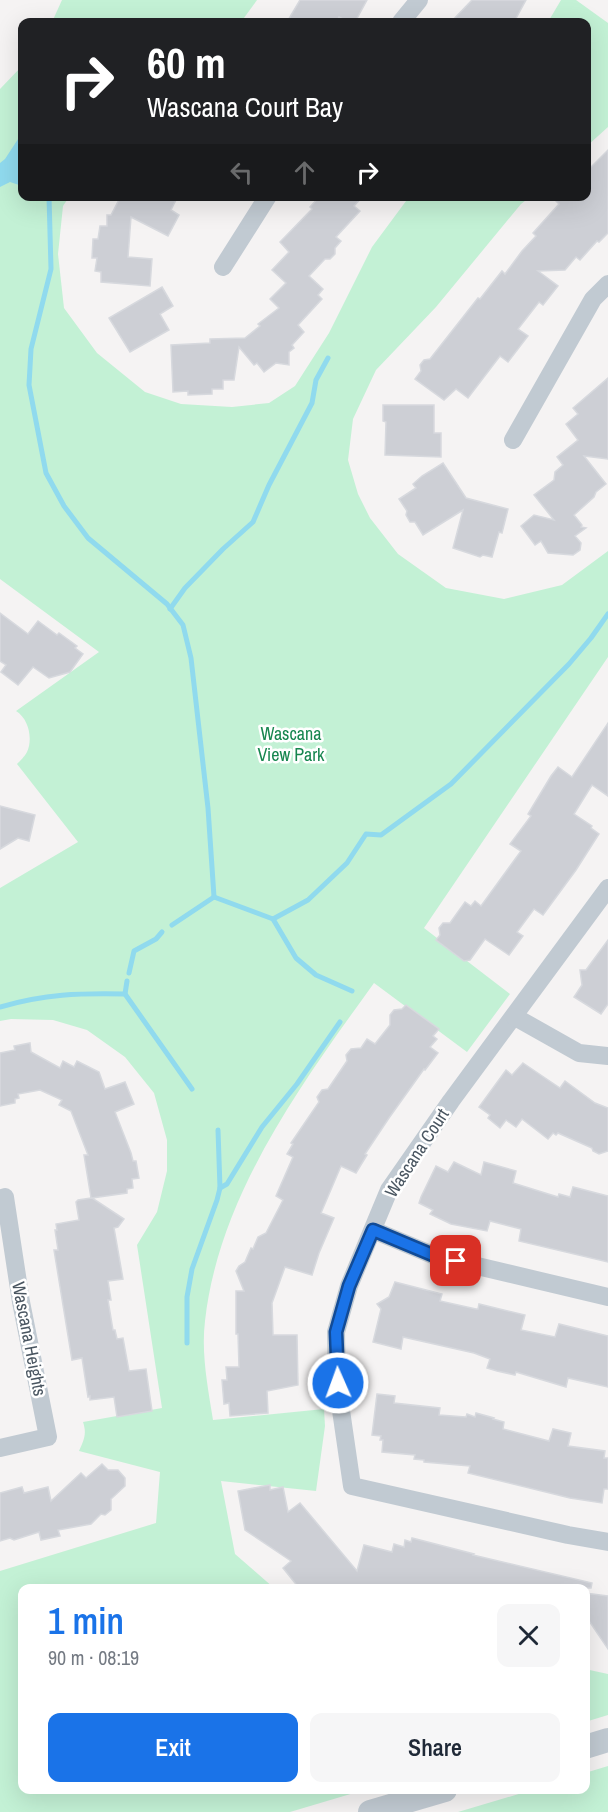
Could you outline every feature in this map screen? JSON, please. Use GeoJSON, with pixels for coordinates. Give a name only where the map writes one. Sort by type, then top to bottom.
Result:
{"type":"FeatureCollection","features":[{"type":"Feature","properties":{"kind":"street"},"geometry":{"type":"LineString","coordinates":[[404,18],[420,0]]}},
{"type":"Feature","properties":{"kind":"street"},"geometry":{"type":"LineString","coordinates":[[223,267],[265,201]]}},
{"type":"Feature","properties":{"kind":"street"},"geometry":{"type":"LineString","coordinates":[[513,440],[593,299],[608,284]]}},
{"type":"Feature","properties":{"kind":"street","name":"Wascana Court"},"geometry":{"type":"LineString","coordinates":[[608,888],[451,1101],[389,1190],[349,1286],[336,1332],[338,1383],[352,1486],[608,1542]]}},
{"type":"Feature","properties":{"kind":"street"},"geometry":{"type":"LineString","coordinates":[[514,1017],[579,1053],[608,1056]]}},
{"type":"Feature","properties":{"kind":"street","name":"Wascana Heights"},"geometry":{"type":"LineString","coordinates":[[0,1198],[5,1197],[21,1302],[48,1437],[0,1448]]}},
{"type":"Feature","properties":{"kind":"street"},"geometry":{"type":"LineString","coordinates":[[373,1230],[435,1256],[608,1297]]}},
{"type":"Feature","properties":{"kind":"street"},"geometry":{"type":"LineString","coordinates":[[590,1745],[608,1740]]}},
{"type":"Feature","properties":{"kind":"street"},"geometry":{"type":"LineString","coordinates":[[370,1812],[431,1794]]}},
{"type":"Feature","properties":{"kind":"green space"},"geometry":{"type":"Polygon","coordinates":[[[62,0],[257,0],[244,18],[54,18],[62,0]]]}},
{"type":"Feature","properties":{"kind":"green space"},"geometry":{"type":"Polygon","coordinates":[[[561,0],[576,0],[608,23],[608,127],[591,142],[591,18],[550,18],[561,0]]]}},
{"type":"Feature","properties":{"kind":"green space","name":"Wascana View Park"},"geometry":{"type":"Polygon","coordinates":[[[18,70],[18,201],[66,201],[63,206],[58,254],[64,308],[97,353],[145,392],[181,404],[232,407],[269,403],[295,386],[329,333],[372,247],[406,201],[525,201],[436,307],[376,370],[353,419],[348,460],[358,494],[370,518],[398,554],[446,588],[504,599],[562,585],[608,551],[608,657],[424,928],[510,994],[467,1052],[374,983],[319,1060],[268,1142],[227,1229],[213,1274],[204,1333],[206,1371],[213,1420],[324,1409],[325,1426],[316,1491],[221,1481],[235,1554],[269,1584],[18,1584],[18,1794],[351,1794],[290,1812],[0,1812],[0,1571],[156,1523],[160,1472],[79,1451],[85,1430],[83,1422],[162,1408],[137,1245],[157,1212],[167,1171],[167,1140],[154,1093],[125,1057],[87,1030],[53,1020],[0,1021],[0,888],[78,842],[17,764],[27,752],[30,735],[27,724],[16,711],[99,652],[0,579],[0,89],[18,70]]]}},
{"type":"Feature","properties":{"kind":"green space"},"geometry":{"type":"Polygon","coordinates":[[[590,1670],[608,1674],[608,1715],[590,1720],[590,1670]]]}},
{"type":"Feature","properties":{"kind":"green space"},"geometry":{"type":"Polygon","coordinates":[[[608,1766],[608,1812],[458,1812],[519,1794],[590,1794],[590,1771],[608,1766]]]}},
{"type":"Feature","properties":{"kind":"water"},"geometry":{"type":"Polygon","coordinates":[[[18,139],[18,185],[10,182],[0,187],[0,163],[18,139]]]}},
{"type":"Feature","properties":{"kind":"building"},"geometry":{"type":"Polygon","coordinates":[[[300,0],[367,0],[357,18],[289,18],[300,0]]]}},
{"type":"Feature","properties":{"kind":"building"},"geometry":{"type":"Polygon","coordinates":[[[472,0],[526,0],[516,18],[455,18],[472,0]]]}},
{"type":"Feature","properties":{"kind":"building"},"geometry":{"type":"Polygon","coordinates":[[[608,150],[608,233],[599,242],[597,241],[580,260],[576,257],[565,270],[538,271],[558,286],[543,305],[539,302],[518,329],[528,336],[508,362],[500,356],[468,398],[456,389],[444,400],[415,379],[421,371],[420,365],[424,360],[430,359],[478,298],[480,299],[502,271],[505,274],[536,236],[533,233],[559,204],[556,201],[591,201],[591,167],[608,150]]]}},
{"type":"Feature","properties":{"kind":"building"},"geometry":{"type":"Polygon","coordinates":[[[118,201],[176,201],[171,210],[179,215],[168,236],[131,217],[128,257],[152,259],[150,286],[101,282],[101,272],[95,271],[97,258],[92,258],[93,239],[98,239],[100,226],[107,226],[107,215],[111,215],[118,201]]]}},
{"type":"Feature","properties":{"kind":"building"},"geometry":{"type":"Polygon","coordinates":[[[315,201],[358,201],[354,206],[360,211],[336,237],[341,241],[335,248],[335,254],[330,259],[325,259],[309,276],[323,289],[318,295],[322,299],[298,325],[304,332],[292,345],[294,348],[289,352],[289,365],[276,363],[264,372],[257,363],[254,365],[239,347],[234,380],[223,380],[223,389],[212,389],[212,394],[188,395],[188,391],[173,392],[171,345],[210,343],[210,339],[245,338],[260,326],[258,324],[279,308],[270,299],[286,283],[272,270],[289,252],[280,242],[312,209],[310,207],[315,201]]]}},
{"type":"Feature","properties":{"kind":"building"},"geometry":{"type":"Polygon","coordinates":[[[162,287],[173,306],[160,314],[169,330],[130,352],[109,318],[162,287]]]}},
{"type":"Feature","properties":{"kind":"building"},"geometry":{"type":"Polygon","coordinates":[[[608,378],[608,459],[584,456],[606,484],[574,515],[582,525],[581,527],[586,528],[575,536],[581,543],[580,550],[573,555],[548,553],[541,541],[535,545],[521,526],[534,515],[554,520],[534,495],[554,480],[555,472],[563,465],[557,457],[578,440],[566,424],[578,414],[573,408],[608,378]]]}},
{"type":"Feature","properties":{"kind":"building"},"geometry":{"type":"Polygon","coordinates":[[[383,405],[434,405],[434,433],[441,433],[441,457],[385,455],[386,422],[383,421],[383,405]]]}},
{"type":"Feature","properties":{"kind":"building"},"geometry":{"type":"Polygon","coordinates":[[[443,463],[466,498],[508,509],[502,533],[499,532],[492,557],[483,555],[480,557],[453,548],[463,510],[423,535],[415,522],[410,522],[406,515],[407,511],[399,499],[416,488],[413,484],[422,476],[443,463]]]}},
{"type":"Feature","properties":{"kind":"building"},"geometry":{"type":"Polygon","coordinates":[[[0,613],[28,634],[38,621],[77,646],[75,648],[83,654],[70,672],[49,678],[33,667],[18,685],[1,672],[6,665],[0,661],[0,613]]]}},
{"type":"Feature","properties":{"kind":"building"},"geometry":{"type":"Polygon","coordinates":[[[608,723],[608,796],[592,785],[574,814],[592,826],[591,828],[599,834],[543,915],[534,909],[517,932],[523,936],[509,955],[485,939],[470,960],[464,961],[436,940],[440,935],[439,928],[443,923],[450,923],[465,902],[471,906],[475,901],[481,906],[521,851],[510,844],[531,816],[528,814],[551,776],[558,767],[572,777],[608,723]]]}},
{"type":"Feature","properties":{"kind":"building"},"geometry":{"type":"Polygon","coordinates":[[[0,806],[35,815],[29,841],[18,838],[0,849],[0,806]]]}},
{"type":"Feature","properties":{"kind":"building"},"geometry":{"type":"Polygon","coordinates":[[[608,940],[608,1004],[601,1014],[574,997],[582,985],[580,970],[586,970],[608,940]]]}},
{"type":"Feature","properties":{"kind":"building"},"geometry":{"type":"Polygon","coordinates":[[[406,1005],[439,1029],[433,1036],[437,1039],[430,1047],[438,1053],[389,1118],[365,1154],[367,1155],[356,1173],[341,1166],[321,1213],[334,1218],[312,1275],[285,1267],[272,1303],[273,1335],[297,1335],[298,1385],[267,1391],[268,1413],[230,1416],[229,1403],[224,1404],[222,1380],[227,1380],[226,1367],[239,1367],[236,1291],[244,1291],[236,1271],[245,1262],[258,1237],[266,1233],[283,1200],[276,1196],[293,1157],[287,1154],[293,1144],[291,1143],[319,1102],[317,1097],[322,1090],[328,1089],[347,1061],[346,1055],[351,1049],[361,1048],[367,1039],[375,1044],[390,1025],[390,1015],[394,1010],[402,1009],[406,1005]]]}},
{"type":"Feature","properties":{"kind":"building"},"geometry":{"type":"Polygon","coordinates":[[[30,1043],[31,1052],[60,1068],[63,1061],[74,1067],[77,1061],[99,1072],[105,1089],[125,1082],[134,1104],[115,1112],[133,1161],[136,1161],[139,1178],[132,1179],[133,1188],[127,1189],[127,1193],[92,1198],[124,1219],[118,1227],[114,1228],[123,1279],[108,1281],[111,1300],[108,1300],[113,1330],[115,1330],[117,1339],[123,1338],[129,1371],[146,1369],[152,1411],[117,1417],[114,1397],[90,1400],[82,1358],[72,1360],[54,1250],[58,1250],[55,1230],[57,1230],[56,1224],[79,1220],[76,1202],[91,1198],[84,1155],[88,1155],[71,1111],[59,1105],[62,1100],[40,1090],[18,1094],[19,1098],[15,1099],[15,1103],[0,1106],[0,1053],[15,1050],[14,1046],[30,1043]]]}},
{"type":"Feature","properties":{"kind":"building"},"geometry":{"type":"Polygon","coordinates":[[[523,1063],[560,1088],[565,1081],[595,1103],[608,1108],[608,1151],[599,1154],[592,1148],[558,1133],[556,1135],[553,1133],[548,1139],[522,1119],[516,1127],[506,1120],[500,1128],[488,1118],[490,1115],[479,1107],[506,1070],[512,1075],[523,1063]]]}},
{"type":"Feature","properties":{"kind":"building"},"geometry":{"type":"Polygon","coordinates":[[[454,1162],[481,1175],[484,1162],[516,1171],[513,1183],[558,1197],[559,1194],[570,1197],[573,1187],[608,1196],[608,1262],[519,1241],[521,1229],[490,1221],[487,1231],[451,1224],[430,1214],[433,1210],[419,1203],[421,1197],[436,1166],[448,1172],[454,1162]]]}},
{"type":"Feature","properties":{"kind":"building"},"geometry":{"type":"Polygon","coordinates":[[[395,1282],[442,1294],[440,1301],[476,1309],[479,1304],[525,1315],[521,1330],[555,1337],[559,1324],[608,1336],[608,1387],[568,1378],[566,1387],[516,1372],[515,1375],[497,1371],[487,1368],[490,1359],[474,1353],[403,1337],[401,1349],[373,1342],[381,1309],[377,1304],[389,1297],[395,1282]]]}},
{"type":"Feature","properties":{"kind":"building"},"geometry":{"type":"Polygon","coordinates":[[[377,1394],[395,1396],[394,1403],[440,1408],[439,1415],[466,1417],[467,1414],[475,1417],[476,1413],[504,1422],[503,1429],[549,1441],[553,1429],[571,1433],[568,1446],[605,1451],[604,1458],[608,1458],[608,1489],[604,1489],[602,1503],[570,1498],[468,1473],[470,1466],[424,1462],[424,1460],[414,1459],[415,1455],[382,1452],[381,1436],[372,1435],[377,1394]]]}},
{"type":"Feature","properties":{"kind":"building"},"geometry":{"type":"Polygon","coordinates":[[[102,1464],[108,1470],[118,1470],[125,1478],[125,1486],[111,1499],[111,1510],[105,1515],[101,1514],[91,1524],[58,1530],[60,1536],[41,1540],[39,1532],[14,1540],[10,1538],[0,1541],[0,1493],[22,1487],[24,1493],[48,1487],[51,1501],[81,1473],[86,1478],[102,1464]]]}},
{"type":"Feature","properties":{"kind":"building"},"geometry":{"type":"Polygon","coordinates":[[[270,1485],[270,1490],[283,1487],[288,1512],[300,1503],[357,1571],[364,1545],[392,1552],[394,1544],[404,1547],[405,1540],[411,1542],[412,1538],[592,1583],[591,1588],[590,1584],[296,1584],[283,1568],[291,1561],[245,1530],[238,1491],[270,1485]]]}},
{"type":"Feature","properties":{"kind":"building"},"geometry":{"type":"Polygon","coordinates":[[[590,1594],[608,1596],[608,1649],[590,1622],[590,1594]]]}},
{"type":"Feature","properties":{"kind":"waterway"},"geometry":{"type":"LineString","coordinates":[[49,201],[51,269],[31,349],[29,385],[46,473],[64,506],[88,538],[167,604],[183,625],[191,658],[208,808],[214,897]]}},
{"type":"Feature","properties":{"kind":"waterway"},"geometry":{"type":"LineString","coordinates":[[170,609],[185,588],[253,522],[269,485],[312,403],[316,380],[328,358]]}},
{"type":"Feature","properties":{"kind":"waterway"},"geometry":{"type":"LineString","coordinates":[[214,897],[273,919],[308,900],[347,863],[366,834],[381,835],[451,784],[569,664],[608,614]]}},
{"type":"Feature","properties":{"kind":"waterway"},"geometry":{"type":"LineString","coordinates":[[172,925],[214,897]]}},
{"type":"Feature","properties":{"kind":"waterway"},"geometry":{"type":"LineString","coordinates":[[273,919],[296,958],[316,975],[352,991]]}},
{"type":"Feature","properties":{"kind":"waterway"},"geometry":{"type":"LineString","coordinates":[[129,973],[134,951],[156,939],[162,932]]}},
{"type":"Feature","properties":{"kind":"waterway"},"geometry":{"type":"LineString","coordinates":[[0,1007],[62,995],[125,994],[127,981]]}},
{"type":"Feature","properties":{"kind":"waterway"},"geometry":{"type":"LineString","coordinates":[[125,994],[192,1089]]}},
{"type":"Feature","properties":{"kind":"waterway"},"geometry":{"type":"LineString","coordinates":[[220,1188],[227,1184],[262,1127],[297,1084],[340,1022]]}},
{"type":"Feature","properties":{"kind":"waterway"},"geometry":{"type":"LineString","coordinates":[[187,1343],[187,1297],[192,1269],[220,1188],[218,1130]]}},
{"type":"Feature","properties":{"kind":"route"},"geometry":{"type":"LineString","coordinates":[[338,1383],[336,1332],[349,1286],[373,1230],[435,1256],[456,1261]]}}]}
